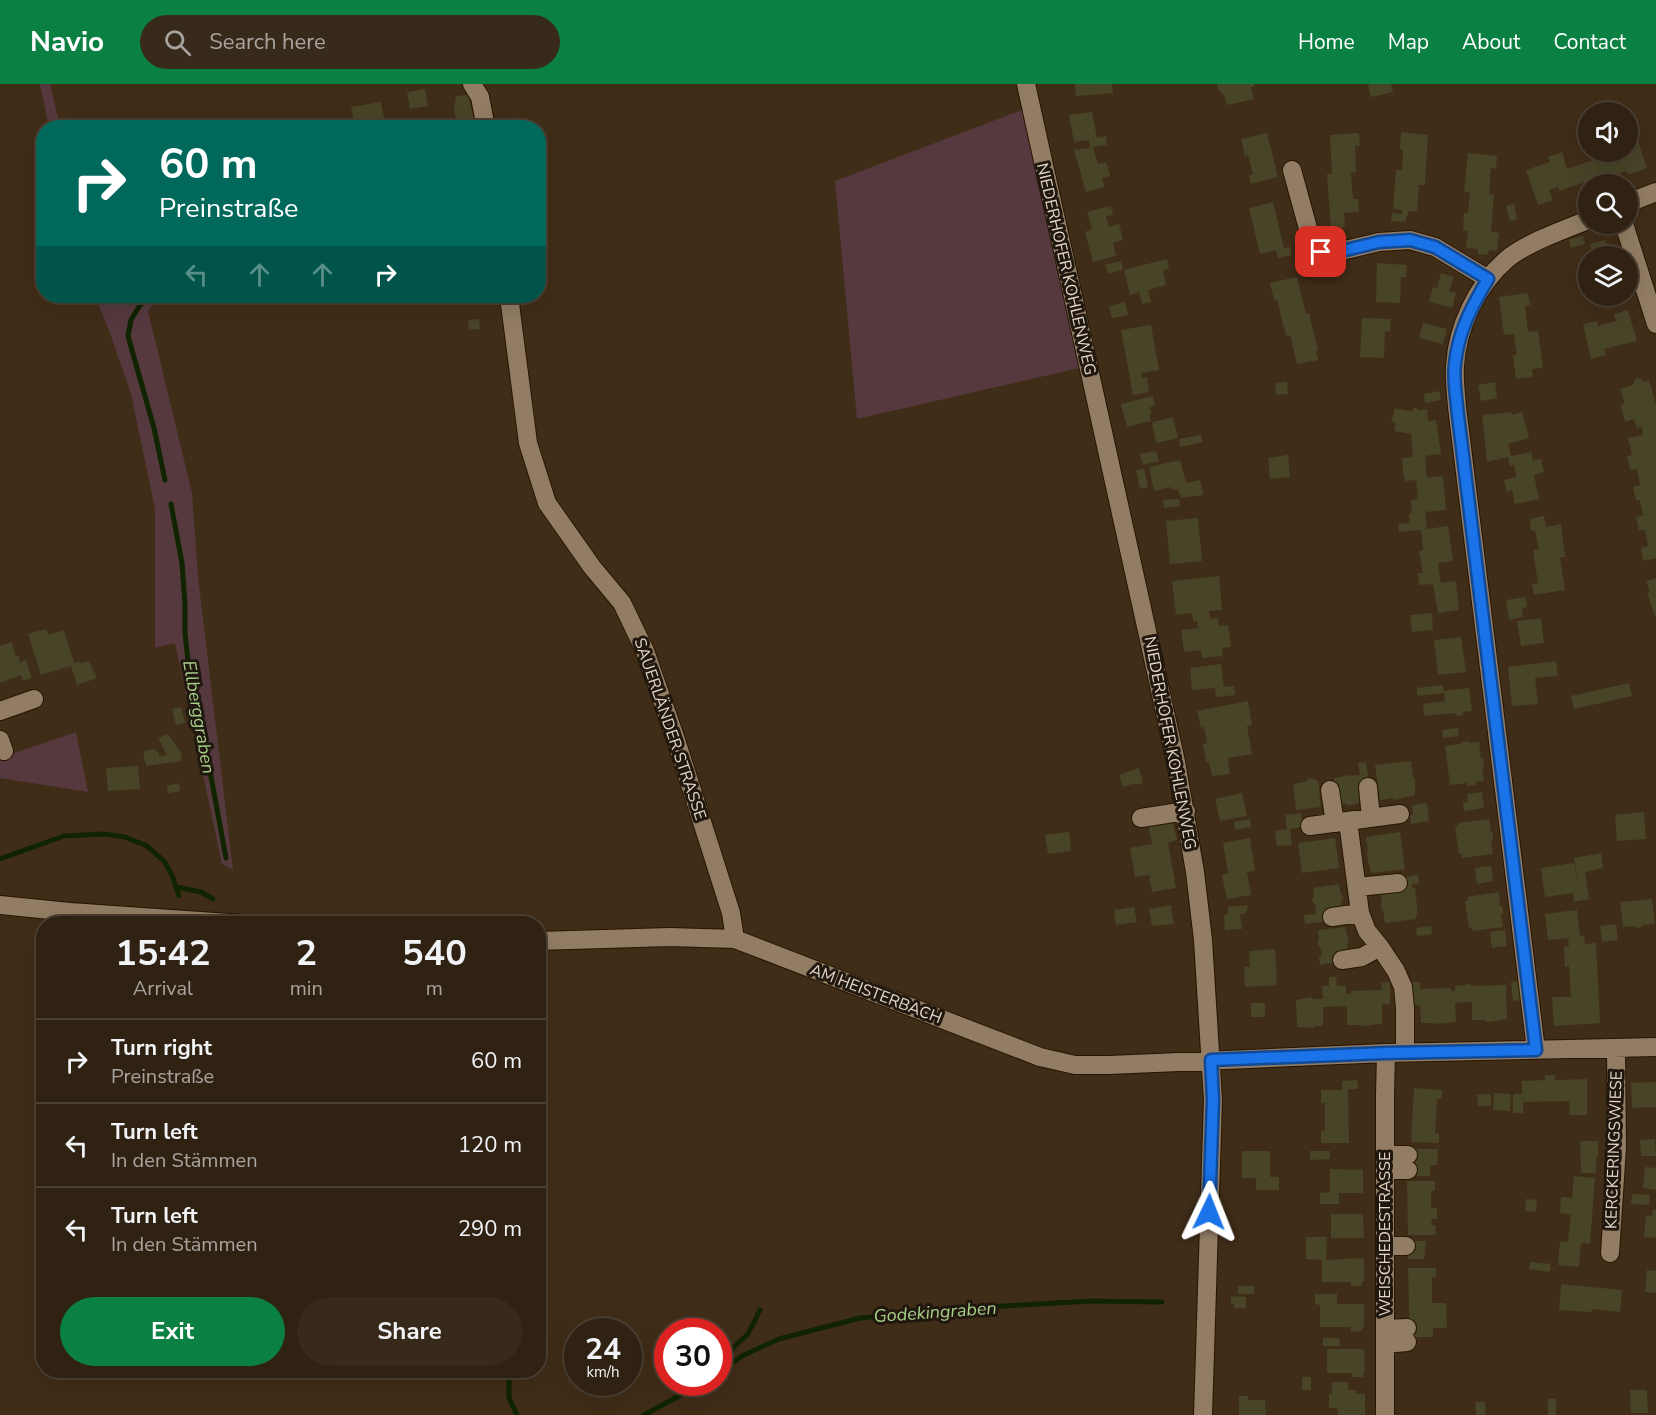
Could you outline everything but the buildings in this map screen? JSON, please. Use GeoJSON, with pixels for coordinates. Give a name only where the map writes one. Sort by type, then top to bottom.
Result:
{"type":"FeatureCollection","features":[{"type":"Feature","properties":{"kind":"street"},"geometry":{"type":"LineString","coordinates":[[472,84],[480,97],[484,120]]}},
{"type":"Feature","properties":{"kind":"street","name":"NIEDERHOFER KOHLENWEG"},"geometry":{"type":"LineString","coordinates":[[1026,84],[1186,811],[1203,940],[1213,1100],[1203,1415]]}},
{"type":"Feature","properties":{"kind":"street"},"geometry":{"type":"LineString","coordinates":[[1292,170],[1312,243],[1321,252],[1333,253],[1379,242],[1410,240],[1435,247],[1488,279]]}},
{"type":"Feature","properties":{"kind":"street"},"geometry":{"type":"LineString","coordinates":[[1638,199],[1656,192]]}},
{"type":"Feature","properties":{"kind":"street"},"geometry":{"type":"LineString","coordinates":[[1536,1050],[1457,407],[1455,366],[1459,337],[1471,306],[1488,279],[1515,254],[1578,224]]}},
{"type":"Feature","properties":{"kind":"street"},"geometry":{"type":"LineString","coordinates":[[1627,234],[1656,324]]}},
{"type":"Feature","properties":{"kind":"street","name":"SAUERLÄNDER STRASSE"},"geometry":{"type":"LineString","coordinates":[[510,303],[528,443],[547,503],[592,567],[622,603],[645,651],[731,913],[735,939]]}},
{"type":"Feature","properties":{"kind":"street"},"geometry":{"type":"LineString","coordinates":[[0,711],[34,699]]}},
{"type":"Feature","properties":{"kind":"street"},"geometry":{"type":"LineString","coordinates":[[1368,787],[1371,818]]}},
{"type":"Feature","properties":{"kind":"street"},"geometry":{"type":"LineString","coordinates":[[1330,790],[1341,822],[1357,887],[1360,913],[1367,931],[1396,971],[1403,987],[1405,1053]]}},
{"type":"Feature","properties":{"kind":"street"},"geometry":{"type":"LineString","coordinates":[[1141,818],[1186,811]]}},
{"type":"Feature","properties":{"kind":"street"},"geometry":{"type":"LineString","coordinates":[[1310,826],[1400,814]]}},
{"type":"Feature","properties":{"kind":"street"},"geometry":{"type":"LineString","coordinates":[[1357,887],[1398,882]]}},
{"type":"Feature","properties":{"kind":"street"},"geometry":{"type":"LineString","coordinates":[[0,905],[127,916]]}},
{"type":"Feature","properties":{"kind":"street"},"geometry":{"type":"LineString","coordinates":[[1332,917],[1360,913]]}},
{"type":"Feature","properties":{"kind":"street","name":"AM HEISTERBACH"},"geometry":{"type":"LineString","coordinates":[[546,941],[670,937],[735,939],[1040,1057],[1075,1065],[1386,1053],[1656,1047]]}},
{"type":"Feature","properties":{"kind":"street"},"geometry":{"type":"LineString","coordinates":[[1342,960],[1362,957],[1380,947]]}},
{"type":"Feature","properties":{"kind":"street","name":"KERCKERINGSWIESE"},"geometry":{"type":"LineString","coordinates":[[1610,1253],[1617,1148],[1616,1048]]}},
{"type":"Feature","properties":{"kind":"street","name":"WEISCHEDESTRASSE"},"geometry":{"type":"LineString","coordinates":[[1386,1053],[1384,1096],[1386,1415]]}},
{"type":"Feature","properties":{"kind":"street"},"geometry":{"type":"LineString","coordinates":[[1385,1163],[1408,1162]]}},
{"type":"Feature","properties":{"kind":"street"},"geometry":{"type":"LineString","coordinates":[[1385,1251],[1405,1251]]}},
{"type":"Feature","properties":{"kind":"street"},"geometry":{"type":"LineString","coordinates":[[1385,1336],[1407,1335]]}},
{"type":"Feature","properties":{"kind":"shaded area"},"geometry":{"type":"Polygon","coordinates":[[[40,84],[50,84],[58,120],[48,120],[40,84]]]}},
{"type":"Feature","properties":{"kind":"shaded area"},"geometry":{"type":"Polygon","coordinates":[[[1030,107],[1088,366],[857,419],[835,181],[1030,107]]]}},
{"type":"Feature","properties":{"kind":"shaded area"},"geometry":{"type":"Polygon","coordinates":[[[98,303],[154,303],[148,311],[192,493],[198,577],[233,870],[222,864],[175,643],[155,648],[155,509],[131,394],[98,303]]]}},
{"type":"Feature","properties":{"kind":"shaded area"},"geometry":{"type":"Polygon","coordinates":[[[76,732],[88,792],[0,778],[0,758],[76,732]]]}},
{"type":"Feature","properties":{"kind":"waterway","name":"Ellberggraben"},"geometry":{"type":"LineString","coordinates":[[142,303],[131,320],[128,336],[154,428],[165,480]]}},
{"type":"Feature","properties":{"kind":"waterway","name":"Ellberggraben"},"geometry":{"type":"LineString","coordinates":[[171,504],[182,563],[190,680],[203,733],[226,858]]}},
{"type":"Feature","properties":{"kind":"waterway"},"geometry":{"type":"LineString","coordinates":[[0,859],[64,836],[104,834],[125,837],[147,846],[164,861],[172,875],[179,896]]}},
{"type":"Feature","properties":{"kind":"waterway","name":"Ellberggraben"},"geometry":{"type":"LineString","coordinates":[[176,887],[201,892],[213,899]]}},
{"type":"Feature","properties":{"kind":"waterway","name":"Godekingraben"},"geometry":{"type":"LineString","coordinates":[[732,1363],[779,1339],[860,1318],[970,1308],[1091,1301],[1162,1302]]}},
{"type":"Feature","properties":{"kind":"waterway"},"geometry":{"type":"LineString","coordinates":[[732,1350],[748,1334],[760,1310]]}},
{"type":"Feature","properties":{"kind":"waterway"},"geometry":{"type":"LineString","coordinates":[[509,1378],[509,1398],[517,1415]]}},
{"type":"Feature","properties":{"kind":"waterway","name":"Godekingraben"},"geometry":{"type":"LineString","coordinates":[[644,1415],[679,1396]]}},
{"type":"Feature","properties":{"kind":"route"},"geometry":{"type":"LineString","coordinates":[[1209,1212],[1213,1100],[1211,1060],[1536,1050],[1457,407],[1455,366],[1459,337],[1471,306],[1488,279],[1435,247],[1410,240],[1379,242],[1333,253],[1321,252]]}}]}
